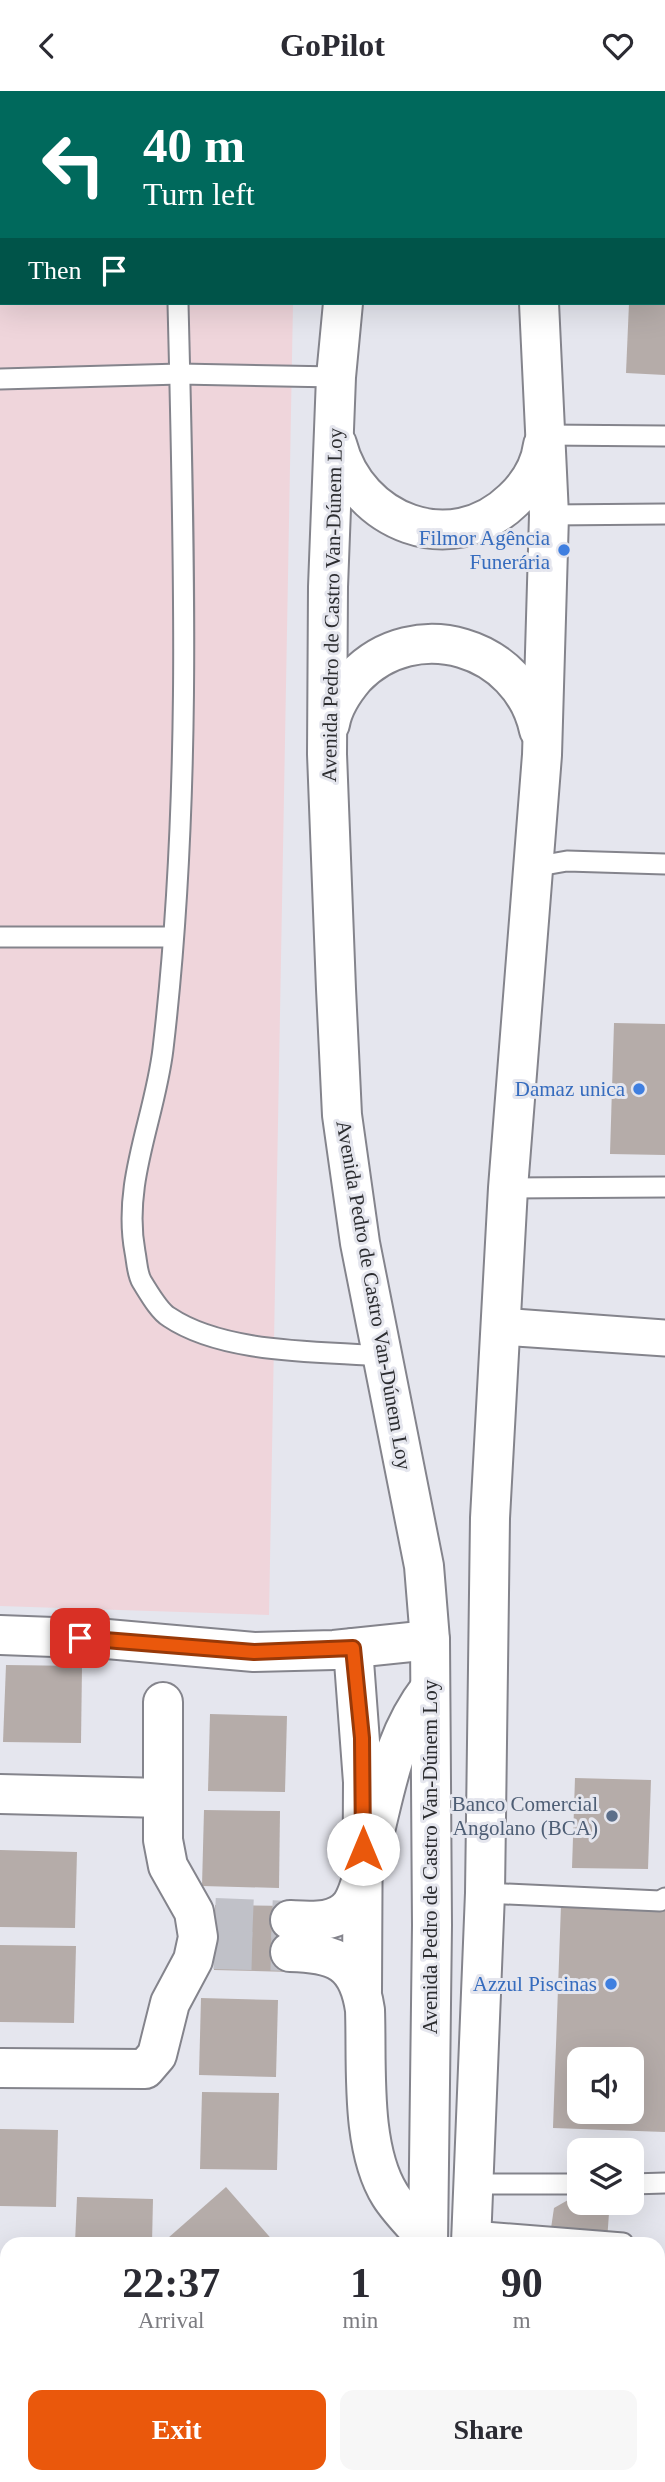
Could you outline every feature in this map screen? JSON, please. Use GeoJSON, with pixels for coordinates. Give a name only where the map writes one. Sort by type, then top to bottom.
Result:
{"type":"FeatureCollection","features":[{"type":"Feature","properties":{"kind":"main road","name":"Avenida Pedro de Castro Van-Dúnem Loy"},"geometry":{"type":"LineString","coordinates":[[343,305],[336,377],[328,587],[327,754],[342,1115],[360,1243],[424,1566],[430,1640],[432,1939],[428,2237]]}},
{"type":"Feature","properties":{"kind":"main road"},"geometry":{"type":"LineString","coordinates":[[472,2237],[485,1893],[490,1518],[508,1188],[542,755],[549,515],[538,305]]}},
{"type":"Feature","properties":{"kind":"main road"},"geometry":{"type":"LineString","coordinates":[[334,427],[342,463],[361,494],[398,520],[442,529],[460,527],[495,515],[523,491],[541,460],[546,430]]}},
{"type":"Feature","properties":{"kind":"main road"},"geometry":{"type":"LineString","coordinates":[[327,754],[331,720],[346,688],[358,675],[385,654],[418,644],[435,643],[452,644],[484,655],[512,676],[522,689],[537,720],[542,755]]}},
{"type":"Feature","properties":{"kind":"main road"},"geometry":{"type":"LineString","coordinates":[[0,1635],[107,1639],[254,1652],[353,1648],[430,1640]]}},
{"type":"Feature","properties":{"kind":"main road"},"geometry":{"type":"LineString","coordinates":[[353,1648],[362,1749],[362,1991],[371,2135],[377,2168],[390,2195],[424,2237]]}},
{"type":"Feature","properties":{"kind":"main road"},"geometry":{"type":"LineString","coordinates":[[362,1991],[353,1972],[336,1958],[314,1952],[290,1936],[344,1911],[352,1904],[364,1871],[396,1747],[410,1714],[430,1688]]}},
{"type":"Feature","properties":{"kind":"main road"},"geometry":{"type":"LineString","coordinates":[[0,2069],[145,2069],[157,2055],[170,2003],[205,1934],[169,1866],[163,1840],[163,1702]]}},
{"type":"Feature","properties":{"kind":"main road"},"geometry":{"type":"LineString","coordinates":[[0,1794],[163,1798]]}},
{"type":"Feature","properties":{"kind":"lane"},"geometry":{"type":"LineString","coordinates":[[178,305],[185,673],[162,1053],[136,1167],[130,1224],[140,1279],[166,1316],[210,1338],[290,1349],[383,1356]]}},
{"type":"Feature","properties":{"kind":"lane"},"geometry":{"type":"LineString","coordinates":[[0,379],[180,374],[336,377]]}},
{"type":"Feature","properties":{"kind":"lane"},"geometry":{"type":"LineString","coordinates":[[546,430],[665,436]]}},
{"type":"Feature","properties":{"kind":"lane"},"geometry":{"type":"LineString","coordinates":[[549,515],[665,514]]}},
{"type":"Feature","properties":{"kind":"lane"},"geometry":{"type":"LineString","coordinates":[[533,866],[567,861],[665,864]]}},
{"type":"Feature","properties":{"kind":"lane"},"geometry":{"type":"LineString","coordinates":[[0,937],[171,937]]}},
{"type":"Feature","properties":{"kind":"lane"},"geometry":{"type":"LineString","coordinates":[[508,1188],[665,1187]]}},
{"type":"Feature","properties":{"kind":"lane"},"geometry":{"type":"LineString","coordinates":[[501,1327],[665,1330]]}},
{"type":"Feature","properties":{"kind":"lane"},"geometry":{"type":"LineString","coordinates":[[501,1327],[665,1346]]}},
{"type":"Feature","properties":{"kind":"lane"},"geometry":{"type":"LineString","coordinates":[[485,1893],[660,1901],[665,1898]]}},
{"type":"Feature","properties":{"kind":"lane"},"geometry":{"type":"LineString","coordinates":[[644,2184],[665,2183]]}},
{"type":"Feature","properties":{"kind":"lane"},"geometry":{"type":"LineString","coordinates":[[473,2184],[567,2184]]}},
{"type":"Feature","properties":{"kind":"shaded area"},"geometry":{"type":"Polygon","coordinates":[[[0,305],[293,305],[269,1615],[0,1606],[0,305]]]}},
{"type":"Feature","properties":{"kind":"building"},"geometry":{"type":"Polygon","coordinates":[[[629,305],[665,305],[665,375],[626,373],[629,305]]]}},
{"type":"Feature","properties":{"kind":"building","name":"Damaz unica"},"geometry":{"type":"Polygon","coordinates":[[[614,1023],[665,1024],[665,1155],[610,1154],[614,1023]]]}},
{"type":"Feature","properties":{"kind":"building"},"geometry":{"type":"Polygon","coordinates":[[[6,1665],[82,1666],[81,1743],[3,1742],[6,1665]]]}},
{"type":"Feature","properties":{"kind":"building"},"geometry":{"type":"Polygon","coordinates":[[[210,1714],[287,1716],[285,1792],[208,1791],[210,1714]]]}},
{"type":"Feature","properties":{"kind":"building","name":"Banco Comercial Angolano (BCA)"},"geometry":{"type":"Polygon","coordinates":[[[575,1778],[651,1780],[648,1869],[572,1868],[575,1778]]]}},
{"type":"Feature","properties":{"kind":"building"},"geometry":{"type":"Polygon","coordinates":[[[204,1810],[280,1811],[279,1888],[202,1886],[204,1810]]]}},
{"type":"Feature","properties":{"kind":"building"},"geometry":{"type":"Polygon","coordinates":[[[0,1850],[77,1852],[75,1928],[0,1927],[0,1850]]]}},
{"type":"Feature","properties":{"kind":"building"},"geometry":{"type":"Polygon","coordinates":[[[215,1905],[291,1906],[290,1972],[214,1970],[215,1905]]]}},
{"type":"Feature","properties":{"kind":"building","name":"Azzul Piscinas"},"geometry":{"type":"Polygon","coordinates":[[[561,1905],[665,1908],[665,2132],[553,2128],[561,1905]]]}},
{"type":"Feature","properties":{"kind":"building"},"geometry":{"type":"Polygon","coordinates":[[[0,1945],[76,1946],[74,2023],[0,2022],[0,1945]]]}},
{"type":"Feature","properties":{"kind":"building"},"geometry":{"type":"Polygon","coordinates":[[[201,1998],[278,2000],[276,2077],[199,2075],[201,1998]]]}},
{"type":"Feature","properties":{"kind":"building"},"geometry":{"type":"Polygon","coordinates":[[[202,2092],[279,2093],[277,2170],[200,2169],[202,2092]]]}},
{"type":"Feature","properties":{"kind":"building"},"geometry":{"type":"Polygon","coordinates":[[[0,2129],[58,2130],[56,2207],[0,2206],[0,2129]]]}},
{"type":"Feature","properties":{"kind":"building"},"geometry":{"type":"Polygon","coordinates":[[[226,2187],[270,2237],[169,2237],[226,2187]]]}},
{"type":"Feature","properties":{"kind":"building"},"geometry":{"type":"Polygon","coordinates":[[[77,2197],[153,2199],[152,2237],[75,2237],[77,2197]]]}},
{"type":"Feature","properties":{"kind":"building"},"geometry":{"type":"Polygon","coordinates":[[[567,2201],[567,2215],[609,2215],[607,2237],[550,2235],[554,2208],[567,2201]]]}},
{"type":"Feature","properties":{"kind":"tunnel"},"geometry":{"type":"LineString","coordinates":[[215,1917],[290,1920]]}},
{"type":"Feature","properties":{"kind":"tunnel"},"geometry":{"type":"LineString","coordinates":[[214,1950],[290,1952]]}},
{"type":"Feature","properties":{"kind":"place","name":"Filmor Agência Funerária"},"geometry":{"type":"Point","coordinates":[564,550]}},
{"type":"Feature","properties":{"kind":"place","name":"Damaz unica"},"geometry":{"type":"Point","coordinates":[639,1089]}},
{"type":"Feature","properties":{"kind":"place","name":"Banco Comercial Angolano (BCA)"},"geometry":{"type":"Point","coordinates":[612,1816]}},
{"type":"Feature","properties":{"kind":"place","name":"Azzul Piscinas"},"geometry":{"type":"Point","coordinates":[611,1984]}},
{"type":"Feature","properties":{"kind":"route"},"geometry":{"type":"LineString","coordinates":[[80,1638],[254,1652],[309,1652],[353,1648],[362,1738],[363,1849]]}}]}
